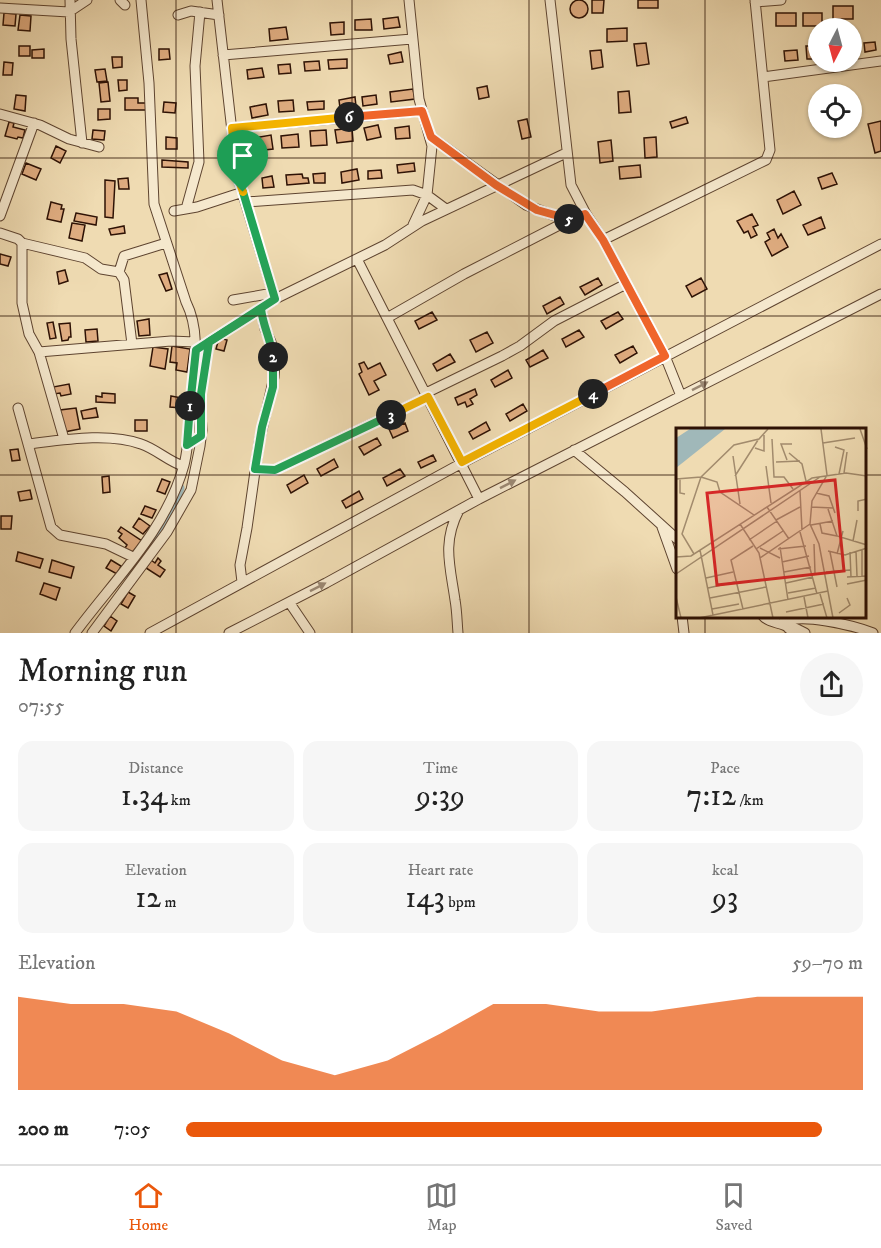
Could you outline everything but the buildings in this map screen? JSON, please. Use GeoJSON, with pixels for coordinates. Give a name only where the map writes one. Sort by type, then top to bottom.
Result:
{"type":"FeatureCollection","features":[{"type":"Feature","properties":{"kind":"street"},"geometry":{"type":"LineString","coordinates":[[69,0],[82,143]]}},
{"type":"Feature","properties":{"kind":"street"},"geometry":{"type":"LineString","coordinates":[[0,9],[69,12],[87,0]]}},
{"type":"Feature","properties":{"kind":"street"},"geometry":{"type":"LineString","coordinates":[[75,633],[153,534],[168,505],[190,444],[196,346],[192,314],[157,216],[152,181],[149,83],[141,0]]}},
{"type":"Feature","properties":{"kind":"street"},"geometry":{"type":"LineString","coordinates":[[217,0],[237,175],[274,296]]}},
{"type":"Feature","properties":{"kind":"street"},"geometry":{"type":"LineString","coordinates":[[409,0],[422,111],[431,137],[432,159],[427,195],[414,225]]}},
{"type":"Feature","properties":{"kind":"street"},"geometry":{"type":"LineString","coordinates":[[550,0],[571,185],[665,356],[681,396]]}},
{"type":"Feature","properties":{"kind":"street"},"geometry":{"type":"LineString","coordinates":[[603,240],[766,160],[770,150],[755,1],[781,0]]}},
{"type":"Feature","properties":{"kind":"street"},"geometry":{"type":"LineString","coordinates":[[178,15],[200,12],[219,15]]}},
{"type":"Feature","properties":{"kind":"street"},"geometry":{"type":"LineString","coordinates":[[186,209],[199,162],[195,66],[200,12]]}},
{"type":"Feature","properties":{"kind":"street"},"geometry":{"type":"LineString","coordinates":[[223,55],[412,39]]}},
{"type":"Feature","properties":{"kind":"street"},"geometry":{"type":"LineString","coordinates":[[763,77],[881,61]]}},
{"type":"Feature","properties":{"kind":"street"},"geometry":{"type":"LineString","coordinates":[[232,128],[422,111]]}},
{"type":"Feature","properties":{"kind":"street"},"geometry":{"type":"LineString","coordinates":[[0,114],[34,123],[69,139],[99,147]]}},
{"type":"Feature","properties":{"kind":"street"},"geometry":{"type":"LineString","coordinates":[[0,216],[34,123]]}},
{"type":"Feature","properties":{"kind":"street"},"geometry":{"type":"LineString","coordinates":[[431,137],[496,185],[537,210],[572,219]]}},
{"type":"Feature","properties":{"kind":"street"},"geometry":{"type":"LineString","coordinates":[[233,300],[274,296],[357,260],[385,245],[414,225],[566,153]]}},
{"type":"Feature","properties":{"kind":"street"},"geometry":{"type":"LineString","coordinates":[[174,211],[244,197],[407,190],[427,195],[446,209]]}},
{"type":"Feature","properties":{"kind":"street"},"geometry":{"type":"LineString","coordinates":[[387,318],[464,274],[585,214]]}},
{"type":"Feature","properties":{"kind":"street"},"geometry":{"type":"LineString","coordinates":[[0,233],[18,239],[22,243],[86,258],[101,269],[119,272]]}},
{"type":"Feature","properties":{"kind":"street"},"geometry":{"type":"LineString","coordinates":[[22,243],[21,297],[29,334],[39,352],[64,439]]}},
{"type":"Feature","properties":{"kind":"street"},"geometry":{"type":"LineString","coordinates":[[132,344],[124,280],[119,272],[123,256],[166,243]]}},
{"type":"Feature","properties":{"kind":"street"},"geometry":{"type":"LineString","coordinates":[[150,633],[462,462],[881,244]]}},
{"type":"Feature","properties":{"kind":"street"},"geometry":{"type":"LineString","coordinates":[[357,260],[479,499]]}},
{"type":"Feature","properties":{"kind":"street"},"geometry":{"type":"LineString","coordinates":[[255,469],[275,470],[427,395],[511,351],[554,321],[626,284]]}},
{"type":"Feature","properties":{"kind":"street"},"geometry":{"type":"LineString","coordinates":[[229,633],[573,450],[881,294]]}},
{"type":"Feature","properties":{"kind":"street"},"geometry":{"type":"LineString","coordinates":[[39,352],[132,344],[196,346],[207,343],[261,309],[274,296]]}},
{"type":"Feature","properties":{"kind":"street"},"geometry":{"type":"LineString","coordinates":[[242,582],[240,565],[248,528],[255,469],[262,427],[273,387],[271,342],[265,329],[261,309]]}},
{"type":"Feature","properties":{"kind":"street"},"geometry":{"type":"LineString","coordinates":[[92,633],[167,532],[191,490],[201,436],[201,394],[207,343]]}},
{"type":"Feature","properties":{"kind":"street"},"geometry":{"type":"LineString","coordinates":[[18,408],[51,527],[55,532],[68,537],[106,544],[133,557]]}},
{"type":"Feature","properties":{"kind":"street"},"geometry":{"type":"LineString","coordinates":[[190,444],[201,436]]}},
{"type":"Feature","properties":{"kind":"street"},"geometry":{"type":"LineString","coordinates":[[28,444],[64,439],[106,438],[141,444],[183,466]]}},
{"type":"Feature","properties":{"kind":"street"},"geometry":{"type":"LineString","coordinates":[[573,450],[625,492],[676,538]]}},
{"type":"Feature","properties":{"kind":"street"},"geometry":{"type":"LineString","coordinates":[[458,633],[448,565],[448,548],[451,525],[459,510]]}},
{"type":"Feature","properties":{"kind":"street"},"geometry":{"type":"LineString","coordinates":[[661,525],[676,566]]}},
{"type":"Feature","properties":{"kind":"street"},"geometry":{"type":"LineString","coordinates":[[289,602],[310,633]]}},
{"type":"Feature","properties":{"kind":"street"},"geometry":{"type":"LineString","coordinates":[[682,618],[684,633]]}},
{"type":"Feature","properties":{"kind":"street"},"geometry":{"type":"LineString","coordinates":[[764,618],[805,633]]}},
{"type":"Feature","properties":{"kind":"street"},"geometry":{"type":"LineString","coordinates":[[787,628],[789,619],[816,620],[873,633]]}},
{"type":"Feature","properties":{"kind":"waterway"},"geometry":{"type":"LineString","coordinates":[[130,575],[171,513],[180,488]]}},
{"type":"Feature","properties":{"kind":"route"},"geometry":{"type":"LineString","coordinates":[[422,111],[431,137],[526,205],[558,217],[572,219],[585,214],[603,240],[665,356],[462,462],[428,397],[271,471],[255,469],[262,427],[273,387],[274,364],[271,342],[265,329],[261,309],[209,342],[200,404],[201,436],[187,445],[196,350],[275,299],[243,192],[237,175],[232,128],[422,111]]}}]}
